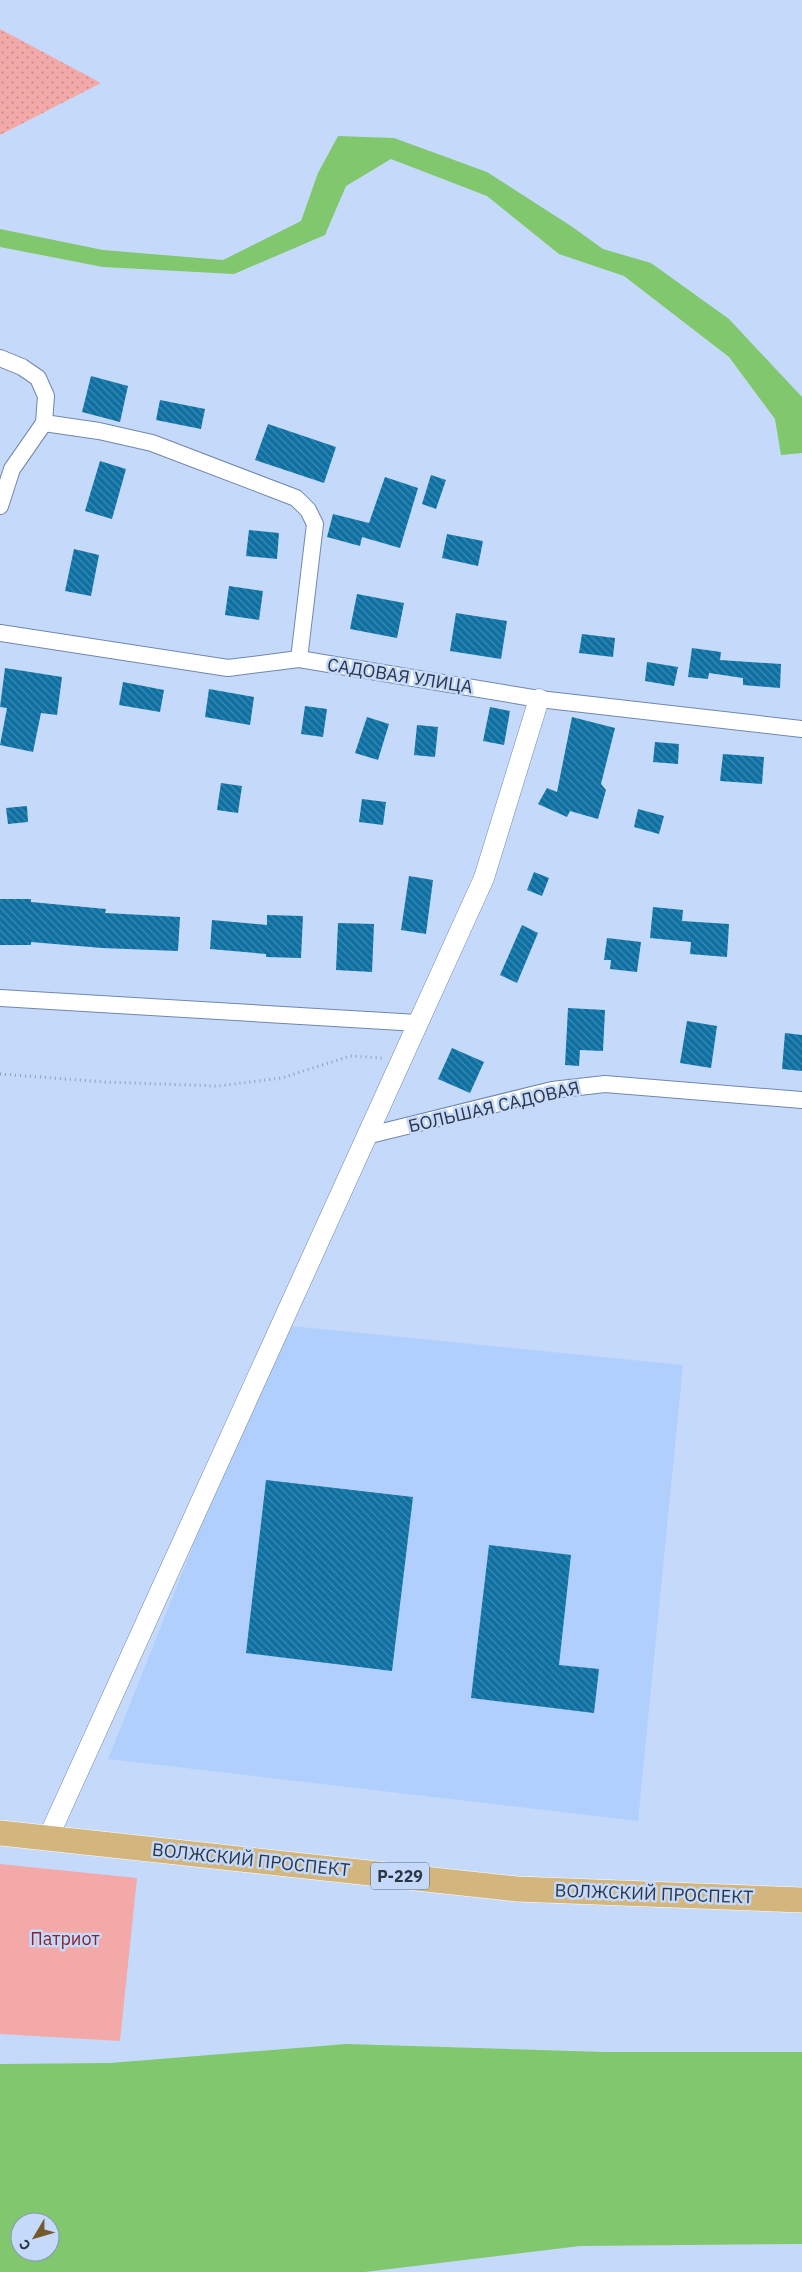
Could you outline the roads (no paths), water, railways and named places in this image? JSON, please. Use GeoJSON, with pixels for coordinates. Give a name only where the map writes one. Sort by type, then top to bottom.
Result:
{"type":"FeatureCollection","features":[{"type":"Feature","properties":{"kind":"main road","name":"ВОЛЖСКИЙ ПРОСПЕКТ"},"geometry":{"type":"LineString","coordinates":[[0,1833],[517,1889],[802,1900]]}},
{"type":"Feature","properties":{"kind":"street"},"geometry":{"type":"LineString","coordinates":[[0,358],[22,366],[38,378],[46,396],[44,423],[12,469],[0,506]]}},
{"type":"Feature","properties":{"kind":"street"},"geometry":{"type":"LineString","coordinates":[[44,423],[99,431],[152,443],[296,498],[308,510],[315,524],[299,659]]}},
{"type":"Feature","properties":{"kind":"street","name":"САДОВАЯ УЛИЦА"},"geometry":{"type":"LineString","coordinates":[[0,633],[228,668],[299,659],[539,699],[802,729]]}},
{"type":"Feature","properties":{"kind":"street"},"geometry":{"type":"LineString","coordinates":[[48,1838],[484,878],[539,699]]}},
{"type":"Feature","properties":{"kind":"street"},"geometry":{"type":"LineString","coordinates":[[0,998],[418,1022]]}},
{"type":"Feature","properties":{"kind":"street","name":"БОЛЬШАЯ САДОВАЯ"},"geometry":{"type":"LineString","coordinates":[[366,1136],[552,1090],[605,1084],[802,1100]]}},
{"type":"Feature","properties":{"kind":"park label","name":"Патриот"},"geometry":{"type":"Point","coordinates":[65,1939]}}]}
